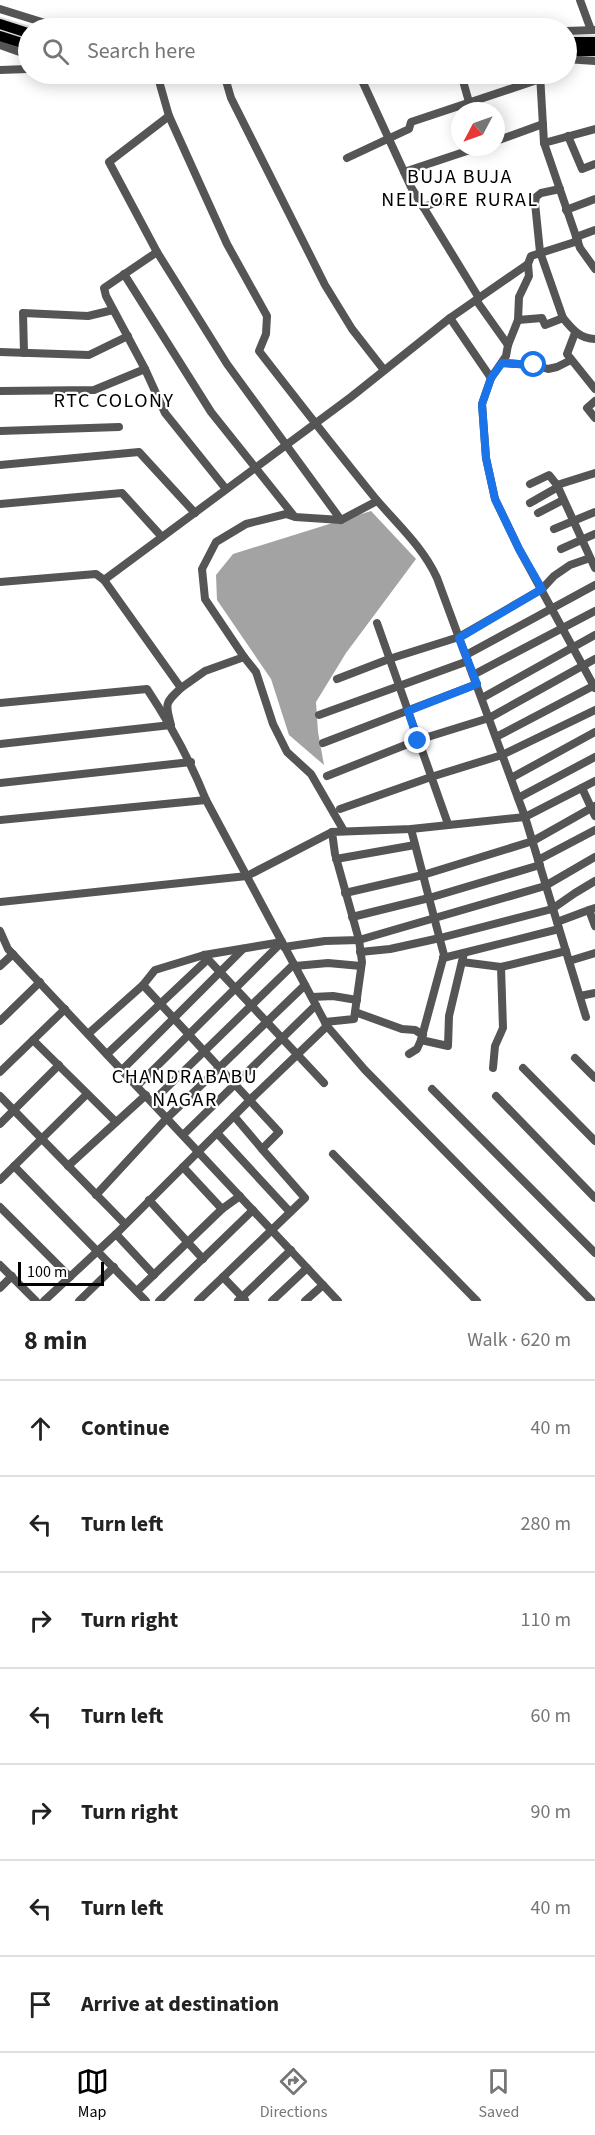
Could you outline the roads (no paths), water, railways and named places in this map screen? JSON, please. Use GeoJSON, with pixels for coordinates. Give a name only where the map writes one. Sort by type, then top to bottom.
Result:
{"type":"FeatureCollection","features":[{"type":"Feature","properties":{"kind":"highway"},"geometry":{"type":"LineString","coordinates":[[0,24],[18,30]]}},
{"type":"Feature","properties":{"kind":"highway"},"geometry":{"type":"LineString","coordinates":[[0,36],[18,42]]}},
{"type":"Feature","properties":{"kind":"highway"},"geometry":{"type":"LineString","coordinates":[[577,42],[595,42]]}},
{"type":"Feature","properties":{"kind":"highway"},"geometry":{"type":"LineString","coordinates":[[577,51],[595,51]]}},
{"type":"Feature","properties":{"kind":"street"},"geometry":{"type":"LineString","coordinates":[[577,31],[593,30],[580,0]]}},
{"type":"Feature","properties":{"kind":"street"},"geometry":{"type":"LineString","coordinates":[[0,9],[29,18]]}},
{"type":"Feature","properties":{"kind":"street"},"geometry":{"type":"LineString","coordinates":[[0,45],[18,51]]}},
{"type":"Feature","properties":{"kind":"street"},"geometry":{"type":"LineString","coordinates":[[577,60],[595,61]]}},
{"type":"Feature","properties":{"kind":"street"},"geometry":{"type":"LineString","coordinates":[[0,70],[18,69]]}},
{"type":"Feature","properties":{"kind":"street"},"geometry":{"type":"LineString","coordinates":[[159,84],[169,116],[227,244],[267,316],[266,334],[259,351],[433,568],[525,817],[586,1017]]}},
{"type":"Feature","properties":{"kind":"street"},"geometry":{"type":"LineString","coordinates":[[227,84],[231,98],[325,285],[352,329],[384,370]]}},
{"type":"Feature","properties":{"kind":"street"},"geometry":{"type":"LineString","coordinates":[[364,84],[404,172],[423,207],[477,299],[508,345]]}},
{"type":"Feature","properties":{"kind":"street"},"geometry":{"type":"LineString","coordinates":[[463,84],[465,102]]}},
{"type":"Feature","properties":{"kind":"street"},"geometry":{"type":"LineString","coordinates":[[476,102],[520,84]]}},
{"type":"Feature","properties":{"kind":"street"},"geometry":{"type":"LineString","coordinates":[[540,84],[544,143],[577,239],[595,269]]}},
{"type":"Feature","properties":{"kind":"street"},"geometry":{"type":"LineString","coordinates":[[348,158],[409,129],[411,122],[451,110]]}},
{"type":"Feature","properties":{"kind":"street"},"geometry":{"type":"LineString","coordinates":[[169,116],[109,162],[157,252],[227,364],[341,520]]}},
{"type":"Feature","properties":{"kind":"street"},"geometry":{"type":"LineString","coordinates":[[505,138],[543,124]]}},
{"type":"Feature","properties":{"kind":"street"},"geometry":{"type":"LineString","coordinates":[[544,143],[594,132]]}},
{"type":"Feature","properties":{"kind":"street"},"geometry":{"type":"LineString","coordinates":[[568,136],[582,169],[595,164]]}},
{"type":"Feature","properties":{"kind":"street"},"geometry":{"type":"LineString","coordinates":[[404,172],[452,156]]}},
{"type":"Feature","properties":{"kind":"street"},"geometry":{"type":"LineString","coordinates":[[560,189],[541,193],[536,197],[540,252],[563,318],[575,333],[595,339]]}},
{"type":"Feature","properties":{"kind":"street"},"geometry":{"type":"LineString","coordinates":[[423,207],[448,199]]}},
{"type":"Feature","properties":{"kind":"street"},"geometry":{"type":"LineString","coordinates":[[566,210],[595,199]]}},
{"type":"Feature","properties":{"kind":"street"},"geometry":{"type":"LineString","coordinates":[[496,737],[595,686],[519,549],[495,499],[486,458],[482,404],[491,378],[506,356],[518,320],[519,297],[529,276],[528,264],[531,256],[595,230]]}},
{"type":"Feature","properties":{"kind":"street"},"geometry":{"type":"LineString","coordinates":[[157,252],[104,288],[165,412],[226,489]]}},
{"type":"Feature","properties":{"kind":"street"},"geometry":{"type":"LineString","coordinates":[[104,580],[286,445],[450,318],[528,264]]}},
{"type":"Feature","properties":{"kind":"street"},"geometry":{"type":"LineString","coordinates":[[124,274],[211,412],[295,517]]}},
{"type":"Feature","properties":{"kind":"street"},"geometry":{"type":"LineString","coordinates":[[24,353],[23,313],[88,316],[113,310]]}},
{"type":"Feature","properties":{"kind":"street"},"geometry":{"type":"LineString","coordinates":[[450,318],[491,378]]}},
{"type":"Feature","properties":{"kind":"street"},"geometry":{"type":"LineString","coordinates":[[518,320],[542,318],[546,325],[563,318]]}},
{"type":"Feature","properties":{"kind":"street"},"geometry":{"type":"LineString","coordinates":[[575,333],[567,354],[593,385]]}},
{"type":"Feature","properties":{"kind":"street"},"geometry":{"type":"LineString","coordinates":[[0,352],[89,355],[128,336]]}},
{"type":"Feature","properties":{"kind":"street"},"geometry":{"type":"LineString","coordinates":[[502,363],[534,365],[548,369],[571,360]]}},
{"type":"Feature","properties":{"kind":"street"},"geometry":{"type":"LineString","coordinates":[[0,391],[94,390],[145,369]]}},
{"type":"Feature","properties":{"kind":"street"},"geometry":{"type":"LineString","coordinates":[[595,401],[587,408],[595,418]]}},
{"type":"Feature","properties":{"kind":"street"},"geometry":{"type":"LineString","coordinates":[[0,431],[119,427]]}},
{"type":"Feature","properties":{"kind":"street"},"geometry":{"type":"LineString","coordinates":[[0,465],[139,452],[195,513]]}},
{"type":"Feature","properties":{"kind":"street"},"geometry":{"type":"LineString","coordinates":[[530,503],[557,486],[595,474]]}},
{"type":"Feature","properties":{"kind":"street"},"geometry":{"type":"LineString","coordinates":[[337,679],[389,658],[459,638],[542,589],[554,576],[570,566],[593,563],[557,486],[549,475],[530,484]]}},
{"type":"Feature","properties":{"kind":"street"},"geometry":{"type":"LineString","coordinates":[[0,504],[122,492],[162,537]]}},
{"type":"Feature","properties":{"kind":"street"},"geometry":{"type":"LineString","coordinates":[[538,513],[563,500]]}},
{"type":"Feature","properties":{"kind":"street"},"geometry":{"type":"LineString","coordinates":[[344,831],[311,774],[287,752],[273,724],[256,672],[205,599],[202,569],[216,543],[246,524],[286,514],[295,517],[341,520],[377,501]]}},
{"type":"Feature","properties":{"kind":"street"},"geometry":{"type":"LineString","coordinates":[[554,530],[572,520],[595,512]]}},
{"type":"Feature","properties":{"kind":"street"},"geometry":{"type":"LineString","coordinates":[[561,549],[595,534]]}},
{"type":"Feature","properties":{"kind":"street"},"geometry":{"type":"LineString","coordinates":[[0,582],[96,574],[104,580],[182,688]]}},
{"type":"Feature","properties":{"kind":"street"},"geometry":{"type":"LineString","coordinates":[[319,715],[467,658],[595,585]]}},
{"type":"Feature","properties":{"kind":"street"},"geometry":{"type":"LineString","coordinates":[[473,675],[595,611]]}},
{"type":"Feature","properties":{"kind":"street"},"geometry":{"type":"LineString","coordinates":[[377,624],[448,824]]}},
{"type":"Feature","properties":{"kind":"street"},"geometry":{"type":"LineString","coordinates":[[482,698],[595,635]]}},
{"type":"Feature","properties":{"kind":"street"},"geometry":{"type":"LineString","coordinates":[[171,725],[166,707],[167,700],[205,671],[244,657]]}},
{"type":"Feature","properties":{"kind":"street"},"geometry":{"type":"LineString","coordinates":[[327,776],[418,741],[489,718],[595,659]]}},
{"type":"Feature","properties":{"kind":"street"},"geometry":{"type":"LineString","coordinates":[[323,743],[477,684]]}},
{"type":"Feature","properties":{"kind":"street"},"geometry":{"type":"LineString","coordinates":[[0,703],[147,689],[171,725],[191,762],[206,800],[326,1024],[365,1070],[592,1301]]}},
{"type":"Feature","properties":{"kind":"street"},"geometry":{"type":"LineString","coordinates":[[340,809],[502,755],[595,710]]}},
{"type":"Feature","properties":{"kind":"street"},"geometry":{"type":"LineString","coordinates":[[0,744],[171,725]]}},
{"type":"Feature","properties":{"kind":"street"},"geometry":{"type":"LineString","coordinates":[[511,778],[595,732]]}},
{"type":"Feature","properties":{"kind":"street"},"geometry":{"type":"LineString","coordinates":[[518,798],[595,757]]}},
{"type":"Feature","properties":{"kind":"street"},"geometry":{"type":"LineString","coordinates":[[0,783],[191,762]]}},
{"type":"Feature","properties":{"kind":"street"},"geometry":{"type":"LineString","coordinates":[[0,902],[247,876],[332,832],[411,829],[525,817],[595,781]]}},
{"type":"Feature","properties":{"kind":"street"},"geometry":{"type":"LineString","coordinates":[[582,788],[593,807],[595,816]]}},
{"type":"Feature","properties":{"kind":"street"},"geometry":{"type":"LineString","coordinates":[[0,820],[206,800]]}},
{"type":"Feature","properties":{"kind":"street"},"geometry":{"type":"LineString","coordinates":[[345,893],[423,875],[532,841],[593,807]]}},
{"type":"Feature","properties":{"kind":"street"},"geometry":{"type":"LineString","coordinates":[[409,1054],[417,1049],[422,1037],[443,958],[411,829]]}},
{"type":"Feature","properties":{"kind":"street"},"geometry":{"type":"LineString","coordinates":[[352,917],[429,898],[539,862],[595,830]]}},
{"type":"Feature","properties":{"kind":"street"},"geometry":{"type":"LineString","coordinates":[[48,1300],[326,1024],[354,1018],[361,966],[360,952],[336,858],[332,832]]}},
{"type":"Feature","properties":{"kind":"street"},"geometry":{"type":"LineString","coordinates":[[336,858],[415,845]]}},
{"type":"Feature","properties":{"kind":"street"},"geometry":{"type":"LineString","coordinates":[[88,1034],[142,985],[155,970],[244,948],[358,940],[545,886],[595,857]]}},
{"type":"Feature","properties":{"kind":"street"},"geometry":{"type":"LineString","coordinates":[[360,952],[390,949],[440,939],[552,909],[595,881]]}},
{"type":"Feature","properties":{"kind":"street"},"geometry":{"type":"LineString","coordinates":[[443,958],[558,926],[592,909],[595,926]]}},
{"type":"Feature","properties":{"kind":"street"},"geometry":{"type":"LineString","coordinates":[[0,931],[7,950],[40,982],[338,1301]]}},
{"type":"Feature","properties":{"kind":"street"},"geometry":{"type":"LineString","coordinates":[[137,1086],[283,945]]}},
{"type":"Feature","properties":{"kind":"street"},"geometry":{"type":"LineString","coordinates":[[122,1070],[244,948]]}},
{"type":"Feature","properties":{"kind":"street"},"geometry":{"type":"LineString","coordinates":[[0,966],[7,950]]}},
{"type":"Feature","properties":{"kind":"street"},"geometry":{"type":"LineString","coordinates":[[462,962],[501,967],[566,951]]}},
{"type":"Feature","properties":{"kind":"street"},"geometry":{"type":"LineString","coordinates":[[569,961],[595,952]]}},
{"type":"Feature","properties":{"kind":"street"},"geometry":{"type":"LineString","coordinates":[[355,1012],[402,1029],[415,1030],[422,1037],[448,1046],[449,1016],[464,953]]}},
{"type":"Feature","properties":{"kind":"street"},"geometry":{"type":"LineString","coordinates":[[206,957],[324,1083]]}},
{"type":"Feature","properties":{"kind":"street"},"geometry":{"type":"LineString","coordinates":[[107,1054],[206,957]]}},
{"type":"Feature","properties":{"kind":"street"},"geometry":{"type":"LineString","coordinates":[[152,1102],[294,965],[328,963],[361,966]]}},
{"type":"Feature","properties":{"kind":"street"},"geometry":{"type":"LineString","coordinates":[[493,1068],[495,1046],[503,1028],[501,967]]}},
{"type":"Feature","properties":{"kind":"street"},"geometry":{"type":"LineString","coordinates":[[0,1021],[40,982]]}},
{"type":"Feature","properties":{"kind":"street"},"geometry":{"type":"LineString","coordinates":[[142,985],[279,1132],[262,1149]]}},
{"type":"Feature","properties":{"kind":"street"},"geometry":{"type":"LineString","coordinates":[[96,1195],[167,1118],[305,985]]}},
{"type":"Feature","properties":{"kind":"street"},"geometry":{"type":"LineString","coordinates":[[579,996],[595,993]]}},
{"type":"Feature","properties":{"kind":"street"},"geometry":{"type":"LineString","coordinates":[[312,997],[333,996],[357,999]]}},
{"type":"Feature","properties":{"kind":"street"},"geometry":{"type":"LineString","coordinates":[[183,1135],[316,1005]]}},
{"type":"Feature","properties":{"kind":"street"},"geometry":{"type":"LineString","coordinates":[[0,1072],[65,1009]]}},
{"type":"Feature","properties":{"kind":"street"},"geometry":{"type":"LineString","coordinates":[[33,1040],[116,1122]]}},
{"type":"Feature","properties":{"kind":"street"},"geometry":{"type":"LineString","coordinates":[[575,1058],[595,1078]]}},
{"type":"Feature","properties":{"kind":"street"},"geometry":{"type":"LineString","coordinates":[[0,1124],[59,1065]]}},
{"type":"Feature","properties":{"kind":"street"},"geometry":{"type":"LineString","coordinates":[[523,1068],[595,1141]]}},
{"type":"Feature","properties":{"kind":"street"},"geometry":{"type":"LineString","coordinates":[[432,1089],[595,1253]]}},
{"type":"Feature","properties":{"kind":"street"},"geometry":{"type":"LineString","coordinates":[[0,1180],[87,1094]]}},
{"type":"Feature","properties":{"kind":"street"},"geometry":{"type":"LineString","coordinates":[[68,1166],[146,1095]]}},
{"type":"Feature","properties":{"kind":"street"},"geometry":{"type":"LineString","coordinates":[[0,1096],[124,1224]]}},
{"type":"Feature","properties":{"kind":"street"},"geometry":{"type":"LineString","coordinates":[[496,1096],[595,1198]]}},
{"type":"Feature","properties":{"kind":"street"},"geometry":{"type":"LineString","coordinates":[[198,1301],[305,1198],[234,1116]]}},
{"type":"Feature","properties":{"kind":"street"},"geometry":{"type":"LineString","coordinates":[[217,1133],[290,1212]]}},
{"type":"Feature","properties":{"kind":"street"},"geometry":{"type":"LineString","coordinates":[[333,1154],[477,1301]]}},
{"type":"Feature","properties":{"kind":"street"},"geometry":{"type":"LineString","coordinates":[[14,1166],[99,1250],[146,1301]]}},
{"type":"Feature","properties":{"kind":"street"},"geometry":{"type":"LineString","coordinates":[[183,1167],[222,1209]]}},
{"type":"Feature","properties":{"kind":"street"},"geometry":{"type":"LineString","coordinates":[[136,1291],[222,1209],[240,1196]]}},
{"type":"Feature","properties":{"kind":"street"},"geometry":{"type":"LineString","coordinates":[[149,1200],[203,1259]]}},
{"type":"Feature","properties":{"kind":"street"},"geometry":{"type":"LineString","coordinates":[[0,1207],[70,1277]]}},
{"type":"Feature","properties":{"kind":"street"},"geometry":{"type":"LineString","coordinates":[[159,1301],[253,1210]]}},
{"type":"Feature","properties":{"kind":"street"},"geometry":{"type":"LineString","coordinates":[[116,1234],[154,1275]]}},
{"type":"Feature","properties":{"kind":"street"},"geometry":{"type":"LineString","coordinates":[[223,1277],[242,1300],[291,1250]]}},
{"type":"Feature","properties":{"kind":"street"},"geometry":{"type":"LineString","coordinates":[[0,1265],[36,1301]]}},
{"type":"Feature","properties":{"kind":"street"},"geometry":{"type":"LineString","coordinates":[[81,1300],[114,1267]]}},
{"type":"Feature","properties":{"kind":"street"},"geometry":{"type":"LineString","coordinates":[[272,1301],[307,1268]]}},
{"type":"Feature","properties":{"kind":"street"},"geometry":{"type":"LineString","coordinates":[[0,1288],[12,1276]]}},
{"type":"Feature","properties":{"kind":"street"},"geometry":{"type":"LineString","coordinates":[[304,1301],[323,1285]]}},
{"type":"Feature","properties":{"kind":"district","name":"BUJA BUJA NELLORE RURAL"},"geometry":{"type":"Point","coordinates":[460,188]}},
{"type":"Feature","properties":{"kind":"district","name":"RTC COLONY"},"geometry":{"type":"Point","coordinates":[114,400]}},
{"type":"Feature","properties":{"kind":"district","name":"CHANDRABABU NAGAR"},"geometry":{"type":"Point","coordinates":[185,1088]}}]}
